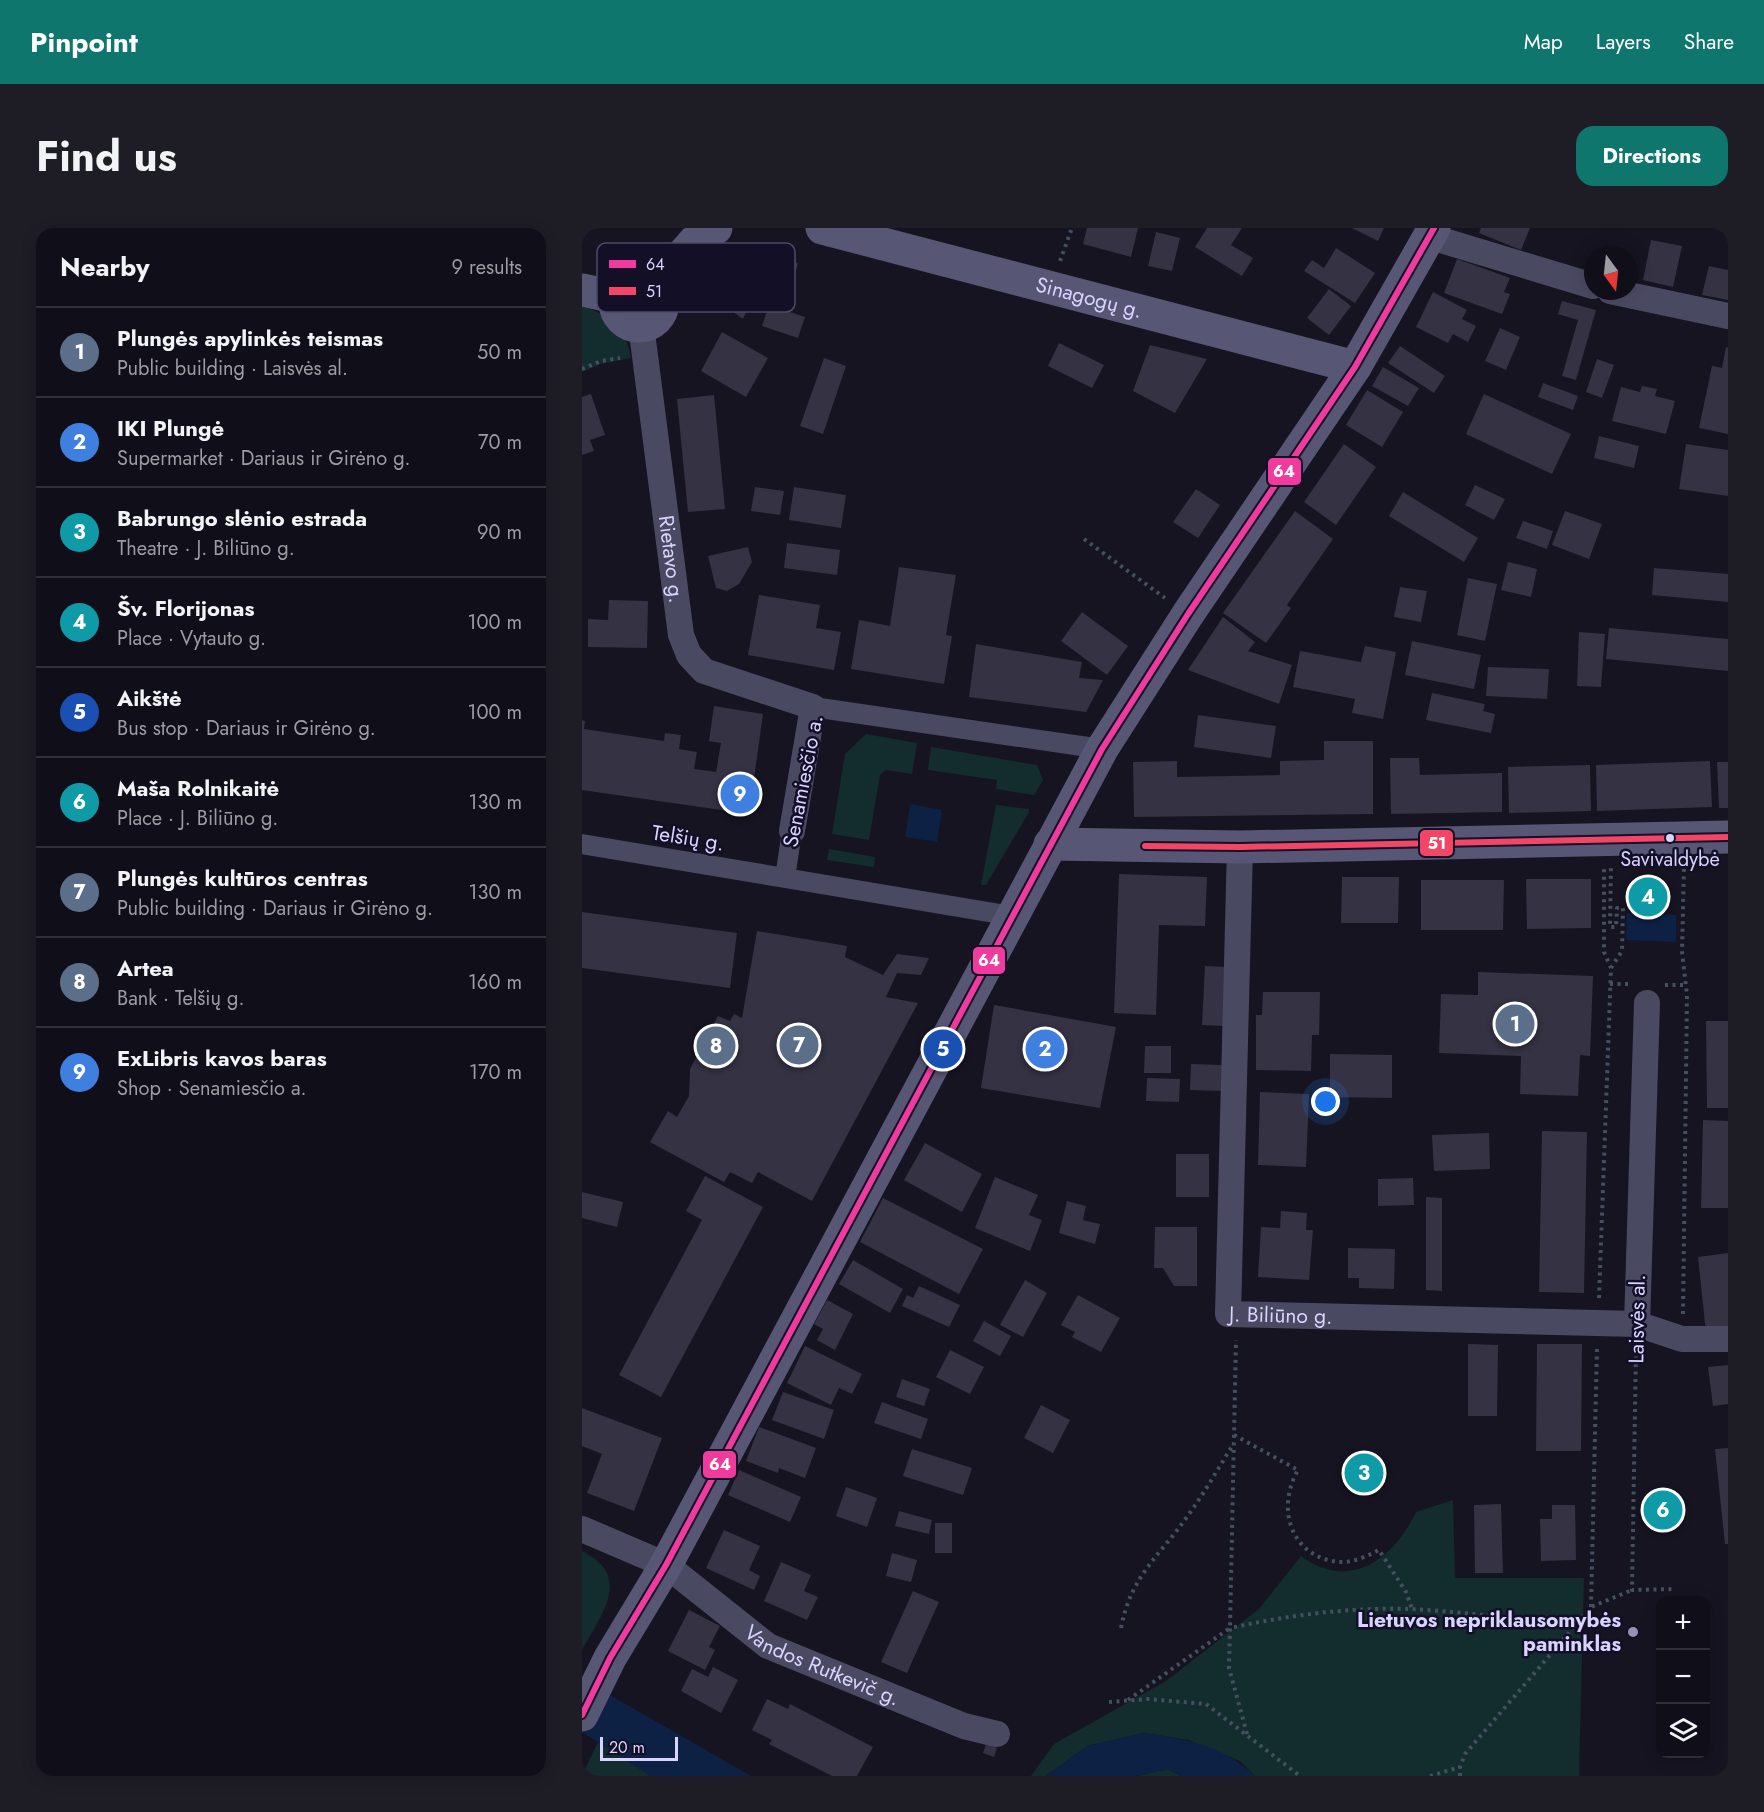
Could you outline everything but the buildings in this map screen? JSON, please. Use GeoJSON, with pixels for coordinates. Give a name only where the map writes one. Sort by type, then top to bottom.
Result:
{"type":"FeatureCollection","features":[{"type":"Feature","properties":{"kind":"main road"},"geometry":{"type":"LineString","coordinates":[[693,243],[716,228]]}},
{"type":"Feature","properties":{"kind":"main road","name":"Sinagogų g."},"geometry":{"type":"LineString","coordinates":[[822,228],[1355,367]]}},
{"type":"Feature","properties":{"kind":"main road"},"geometry":{"type":"LineString","coordinates":[[582,1715],[610,1659],[666,1565],[1102,749],[1188,614],[1355,367],[1432,232]]}},
{"type":"Feature","properties":{"kind":"main road"},"geometry":{"type":"LineString","coordinates":[[616,312],[632,325],[643,339],[652,322],[661,312]]}},
{"type":"Feature","properties":{"kind":"main road"},"geometry":{"type":"LineString","coordinates":[[1050,844],[1240,847],[1728,837]]}},
{"type":"Feature","properties":{"kind":"street"},"geometry":{"type":"LineString","coordinates":[[1432,232],[1584,283]]}},
{"type":"Feature","properties":{"kind":"street"},"geometry":{"type":"LineString","coordinates":[[1638,297],[1728,316]]}},
{"type":"Feature","properties":{"kind":"street","name":"Rietavo g."},"geometry":{"type":"LineString","coordinates":[[643,339],[681,635],[689,656],[704,671],[813,706]]}},
{"type":"Feature","properties":{"kind":"street","name":"Senamiesčio a."},"geometry":{"type":"LineString","coordinates":[[1012,916],[785,878],[813,706],[1102,749]]}},
{"type":"Feature","properties":{"kind":"street","name":"Telšių g."},"geometry":{"type":"LineString","coordinates":[[582,844],[785,878]]}},
{"type":"Feature","properties":{"kind":"street","name":"J. Biliūno g."},"geometry":{"type":"LineString","coordinates":[[1240,847],[1228,1314],[1637,1324],[1682,1339],[1728,1339]]}},
{"type":"Feature","properties":{"kind":"street","name":"Laisvės al."},"geometry":{"type":"LineString","coordinates":[[1637,1324],[1647,1003]]}},
{"type":"Feature","properties":{"kind":"street","name":"Vandos Rutkevič g."},"geometry":{"type":"LineString","coordinates":[[582,1529],[666,1565],[768,1646],[964,1726],[997,1734]]}},
{"type":"Feature","properties":{"kind":"path"},"geometry":{"type":"LineString","coordinates":[[582,369],[601,362],[643,339]]}},
{"type":"Feature","properties":{"kind":"path"},"geometry":{"type":"LineString","coordinates":[[1084,539],[1188,614]]}},
{"type":"Feature","properties":{"kind":"path"},"geometry":{"type":"LineString","coordinates":[[1682,1339],[1687,995],[1682,952],[1684,864]]}},
{"type":"Feature","properties":{"kind":"path"},"geometry":{"type":"LineString","coordinates":[[1591,1607],[1598,1323],[1611,968],[1604,952],[1604,866]]}},
{"type":"Feature","properties":{"kind":"path"},"geometry":{"type":"LineString","coordinates":[[1611,866],[1610,927],[1616,927],[1617,908],[1623,908],[1622,951],[1611,968]]}},
{"type":"Feature","properties":{"kind":"path","name":"Laisvės al."},"geometry":{"type":"LineString","coordinates":[[1632,1590],[1637,1324]]}},
{"type":"Feature","properties":{"kind":"path"},"geometry":{"type":"LineString","coordinates":[[1236,1338],[1229,1668],[1247,1734]]}},
{"type":"Feature","properties":{"kind":"path"},"geometry":{"type":"LineString","coordinates":[[1234,1435],[1298,1470],[1289,1485],[1286,1509],[1293,1532],[1305,1548],[1319,1557],[1341,1562],[1362,1558],[1379,1550],[1406,1592],[1412,1609]]}},
{"type":"Feature","properties":{"kind":"path"},"geometry":{"type":"LineString","coordinates":[[1121,1628],[1126,1602],[1140,1577],[1190,1514],[1234,1443]]}},
{"type":"Feature","properties":{"kind":"path"},"geometry":{"type":"LineString","coordinates":[[1460,1776],[1460,1767],[1465,1754],[1591,1607],[1632,1590],[1676,1589]]}},
{"type":"Feature","properties":{"kind":"path"},"geometry":{"type":"LineString","coordinates":[[1128,1700],[1230,1628],[1289,1615],[1355,1609],[1412,1609],[1576,1625]]}},
{"type":"Feature","properties":{"kind":"path"},"geometry":{"type":"LineString","coordinates":[[1109,1702],[1173,1700],[1206,1704],[1300,1776]]}},
{"type":"Feature","properties":{"kind":"path"},"geometry":{"type":"LineString","coordinates":[[1430,1776],[1460,1767]]}},
{"type":"Feature","properties":{"kind":"green space"},"geometry":{"type":"Polygon","coordinates":[[[582,306],[616,323],[625,337],[631,358],[601,364],[582,372],[582,306]]]}},
{"type":"Feature","properties":{"kind":"green space"},"geometry":{"type":"Polygon","coordinates":[[[866,734],[917,743],[912,774],[886,770],[880,775],[869,840],[832,834],[845,754],[866,734]]]}},
{"type":"Feature","properties":{"kind":"green space"},"geometry":{"type":"Polygon","coordinates":[[[931,747],[1037,765],[1043,780],[1034,795],[996,789],[997,780],[928,770],[931,747]]]}},
{"type":"Feature","properties":{"kind":"green space"},"geometry":{"type":"Polygon","coordinates":[[[996,805],[1029,809],[1029,812],[986,885],[981,885],[996,805]]]}},
{"type":"Feature","properties":{"kind":"green space"},"geometry":{"type":"Polygon","coordinates":[[[829,849],[875,857],[874,867],[827,860],[829,849]]]}},
{"type":"Feature","properties":{"kind":"green space"},"geometry":{"type":"Polygon","coordinates":[[[1453,1500],[1455,1578],[1584,1578],[1579,1776],[1255,1776],[1240,1761],[1188,1740],[1144,1733],[1087,1746],[1046,1776],[1031,1776],[1054,1744],[1166,1681],[1259,1609],[1301,1556],[1319,1566],[1336,1571],[1353,1570],[1368,1565],[1383,1556],[1396,1544],[1416,1512],[1453,1500]]]}},
{"type":"Feature","properties":{"kind":"green space"},"geometry":{"type":"Polygon","coordinates":[[[582,1551],[597,1561],[606,1572],[610,1584],[609,1596],[604,1609],[582,1650],[582,1551]]]}},
{"type":"Feature","properties":{"kind":"green space"},"geometry":{"type":"Polygon","coordinates":[[[598,1742],[651,1776],[582,1776],[598,1742]]]}},
{"type":"Feature","properties":{"kind":"green space"},"geometry":{"type":"Polygon","coordinates":[[[1168,1769],[1181,1776],[1136,1776],[1168,1769]]]}},
{"type":"Feature","properties":{"kind":"water"},"geometry":{"type":"Polygon","coordinates":[[[910,804],[942,810],[937,842],[905,837],[910,804]]]}},
{"type":"Feature","properties":{"kind":"water"},"geometry":{"type":"Polygon","coordinates":[[[1627,913],[1676,915],[1676,942],[1626,940],[1627,913]]]}},
{"type":"Feature","properties":{"kind":"water"},"geometry":{"type":"Polygon","coordinates":[[[582,1679],[751,1776],[651,1776],[582,1732],[582,1679]]]}},
{"type":"Feature","properties":{"kind":"water"},"geometry":{"type":"Polygon","coordinates":[[[1144,1733],[1189,1741],[1217,1751],[1231,1757],[1255,1776],[1181,1776],[1168,1769],[1136,1776],[1046,1776],[1087,1746],[1144,1733]]]}},
{"type":"Feature","properties":{"kind":"transit line","name":"64"},"geometry":{"type":"LineString","coordinates":[[582,1715],[610,1658],[666,1565],[1102,749],[1188,614],[1355,367],[1434,228]]}},
{"type":"Feature","properties":{"kind":"transit line","name":"51"},"geometry":{"type":"LineString","coordinates":[[1145,846],[1240,847],[1728,837]]}},
{"type":"Feature","properties":{"kind":"place","name":"ExLibris kavos baras"},"geometry":{"type":"Point","coordinates":[740,794]}},
{"type":"Feature","properties":{"kind":"place","name":"Savivaldybė"},"geometry":{"type":"Point","coordinates":[1670,838]}},
{"type":"Feature","properties":{"kind":"place","name":"Šv. Florijonas"},"geometry":{"type":"Point","coordinates":[1648,897]}},
{"type":"Feature","properties":{"kind":"place","name":"Plungės apylinkės teismas"},"geometry":{"type":"Point","coordinates":[1515,1024]}},
{"type":"Feature","properties":{"kind":"place","name":"Plungės kultūros centras"},"geometry":{"type":"Point","coordinates":[799,1045]}},
{"type":"Feature","properties":{"kind":"place","name":"Artea"},"geometry":{"type":"Point","coordinates":[716,1046]}},
{"type":"Feature","properties":{"kind":"place","name":"Aikštė"},"geometry":{"type":"Point","coordinates":[943,1049]}},
{"type":"Feature","properties":{"kind":"place","name":"IKI Plungė"},"geometry":{"type":"Point","coordinates":[1045,1049]}},
{"type":"Feature","properties":{"kind":"place","name":"Babrungo slėnio estrada"},"geometry":{"type":"Point","coordinates":[1364,1473]}},
{"type":"Feature","properties":{"kind":"place","name":"Maša Rolnikaitė"},"geometry":{"type":"Point","coordinates":[1663,1510]}},
{"type":"Feature","properties":{"kind":"place","name":"Lietuvos nepriklausomybės paminklas"},"geometry":{"type":"Point","coordinates":[1633,1632]}}]}
